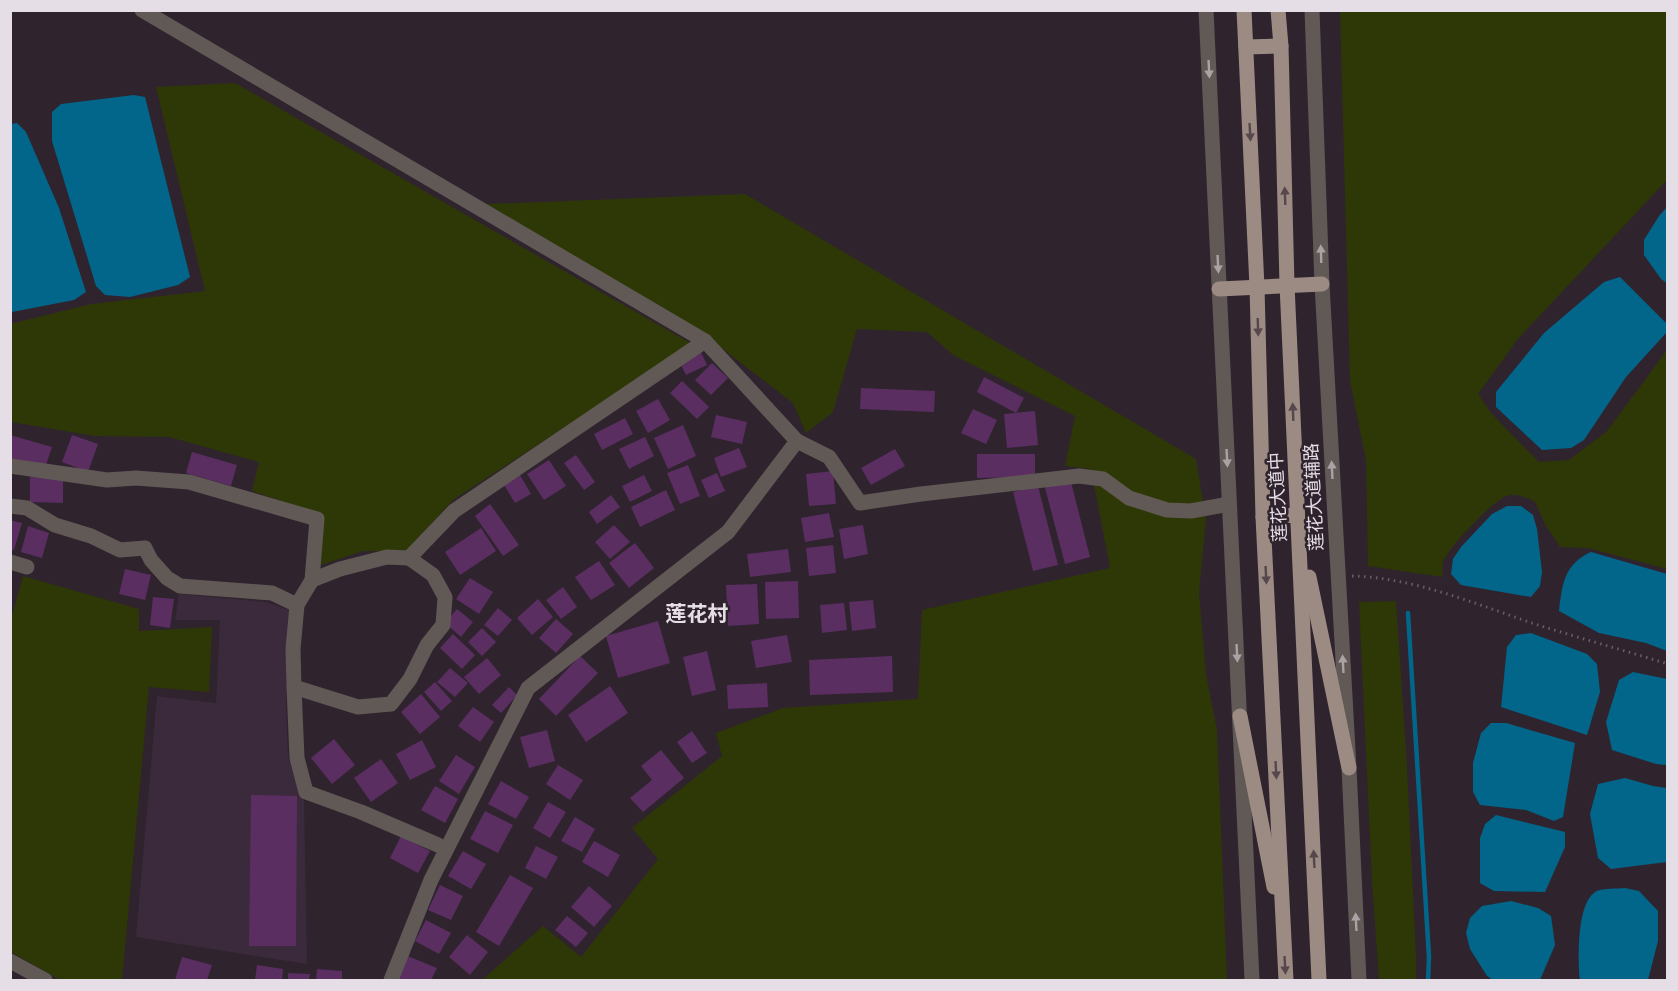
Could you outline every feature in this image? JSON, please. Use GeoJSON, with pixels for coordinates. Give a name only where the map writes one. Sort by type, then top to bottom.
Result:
{"type":"FeatureCollection","features":[{"type":"Feature","properties":{"kind":"main road"},"geometry":{"type":"LineString","coordinates":[[1233,10],[1247,68]]}},
{"type":"Feature","properties":{"kind":"main road","name":"莲花大道中"},"geometry":{"type":"LineString","coordinates":[[1244,10],[1257,287],[1263,517],[1286,981]]}},
{"type":"Feature","properties":{"kind":"main road","name":"莲花大道中"},"geometry":{"type":"LineString","coordinates":[[1280,10],[1287,285],[1319,981]]}},
{"type":"Feature","properties":{"kind":"main road"},"geometry":{"type":"LineString","coordinates":[[1246,47],[1281,46]]}},
{"type":"Feature","properties":{"kind":"main road"},"geometry":{"type":"LineString","coordinates":[[1219,289],[1322,284]]}},
{"type":"Feature","properties":{"kind":"main road"},"geometry":{"type":"LineString","coordinates":[[1263,517],[1298,515]]}},
{"type":"Feature","properties":{"kind":"main road"},"geometry":{"type":"LineString","coordinates":[[1299,533],[1349,768]]}},
{"type":"Feature","properties":{"kind":"main road"},"geometry":{"type":"LineString","coordinates":[[1240,716],[1284,938]]}},
{"type":"Feature","properties":{"kind":"street"},"geometry":{"type":"LineString","coordinates":[[142,10],[705,341],[797,441],[829,457],[860,503],[1079,476],[1103,479],[1129,498],[1167,510],[1191,511],[1229,504]]}},
{"type":"Feature","properties":{"kind":"street"},"geometry":{"type":"LineString","coordinates":[[1206,10],[1252,981]]}},
{"type":"Feature","properties":{"kind":"street","name":"莲花大道辅路"},"geometry":{"type":"LineString","coordinates":[[1312,10],[1322,284],[1359,981]]}},
{"type":"Feature","properties":{"kind":"street"},"geometry":{"type":"LineString","coordinates":[[410,558],[454,511],[705,341]]}},
{"type":"Feature","properties":{"kind":"street"},"geometry":{"type":"LineString","coordinates":[[392,981],[430,880],[528,688],[728,532],[797,441]]}},
{"type":"Feature","properties":{"kind":"street"},"geometry":{"type":"LineString","coordinates":[[10,466],[107,480],[136,478],[189,482],[317,519],[312,580],[297,605],[293,649],[297,758],[306,792],[361,812],[438,845]]}},
{"type":"Feature","properties":{"kind":"street"},"geometry":{"type":"LineString","coordinates":[[10,507],[27,508],[55,525],[91,536],[120,550],[145,548],[151,560],[167,579],[180,586],[273,593],[297,605]]}},
{"type":"Feature","properties":{"kind":"street"},"geometry":{"type":"LineString","coordinates":[[294,687],[358,707],[391,704],[410,679],[427,645],[443,625],[445,597],[433,575],[410,558],[387,557],[340,569],[312,580]]}},
{"type":"Feature","properties":{"kind":"street"},"geometry":{"type":"LineString","coordinates":[[10,562],[27,567]]}},
{"type":"Feature","properties":{"kind":"street"},"geometry":{"type":"LineString","coordinates":[[10,961],[45,981]]}},
{"type":"Feature","properties":{"kind":"path"},"geometry":{"type":"LineString","coordinates":[[1338,575],[1377,577],[1428,587],[1537,624],[1668,664]]}},
{"type":"Feature","properties":{"kind":"shaded area"},"geometry":{"type":"Polygon","coordinates":[[[179,594],[266,602],[289,610],[286,703],[288,757],[304,799],[307,964],[136,937],[157,696],[216,703],[220,620],[175,620],[179,594]]]}},
{"type":"Feature","properties":{"kind":"green space"},"geometry":{"type":"Polygon","coordinates":[[[1340,11],[1667,11],[1667,180],[1517,340],[1478,394],[1491,413],[1539,462],[1569,460],[1607,431],[1667,350],[1667,569],[1588,548],[1560,547],[1545,524],[1535,502],[1516,495],[1504,497],[1498,501],[1460,538],[1446,556],[1442,577],[1368,566],[1366,461],[1350,380],[1340,11]]]}},
{"type":"Feature","properties":{"kind":"green space"},"geometry":{"type":"Polygon","coordinates":[[[235,83],[692,344],[453,500],[406,551],[363,551],[321,565],[323,515],[252,491],[259,462],[169,437],[95,436],[11,422],[10,324],[91,304],[205,291],[156,87],[235,83]]]}},
{"type":"Feature","properties":{"kind":"green space"},"geometry":{"type":"Polygon","coordinates":[[[745,194],[1196,459],[1206,520],[1199,592],[1206,674],[1217,730],[1227,980],[482,980],[543,926],[581,957],[658,859],[632,828],[722,756],[716,733],[783,708],[918,699],[922,610],[1110,568],[1091,469],[1065,466],[1075,416],[953,355],[927,332],[857,329],[833,412],[806,433],[793,403],[710,339],[486,204],[745,194]]]}},
{"type":"Feature","properties":{"kind":"green space"},"geometry":{"type":"Polygon","coordinates":[[[23,576],[139,609],[139,631],[212,627],[209,692],[149,687],[122,980],[60,980],[11,952],[10,623],[23,576]]]}},
{"type":"Feature","properties":{"kind":"green space"},"geometry":{"type":"Polygon","coordinates":[[[1396,601],[1407,766],[1416,980],[1379,980],[1372,882],[1359,602],[1396,601]]]}},
{"type":"Feature","properties":{"kind":"water"},"geometry":{"type":"Polygon","coordinates":[[[134,95],[145,97],[190,277],[178,285],[130,297],[105,295],[96,286],[52,141],[52,112],[61,104],[134,95]]]}},
{"type":"Feature","properties":{"kind":"water"},"geometry":{"type":"Polygon","coordinates":[[[17,123],[26,132],[59,208],[86,292],[74,300],[12,312],[10,311],[10,124],[17,123]]]}},
{"type":"Feature","properties":{"kind":"water"},"geometry":{"type":"Polygon","coordinates":[[[1667,207],[1667,283],[1661,279],[1644,255],[1644,240],[1667,207]]]}},
{"type":"Feature","properties":{"kind":"water"},"geometry":{"type":"Polygon","coordinates":[[[1620,277],[1667,324],[1667,332],[1626,377],[1584,440],[1571,448],[1542,450],[1496,407],[1496,392],[1544,333],[1604,282],[1620,277]]]}},
{"type":"Feature","properties":{"kind":"water"},"geometry":{"type":"Polygon","coordinates":[[[1507,506],[1521,506],[1533,515],[1537,529],[1542,572],[1540,586],[1531,597],[1461,585],[1451,574],[1453,559],[1461,547],[1492,514],[1507,506]]]}},
{"type":"Feature","properties":{"kind":"water"},"geometry":{"type":"Polygon","coordinates":[[[1591,552],[1667,574],[1667,651],[1646,643],[1599,633],[1559,611],[1566,576],[1575,563],[1591,552]]]}},
{"type":"Feature","properties":{"kind":"water"},"geometry":{"type":"Polygon","coordinates":[[[1531,633],[1587,654],[1597,664],[1600,692],[1587,735],[1501,707],[1507,647],[1516,635],[1531,633]]]}},
{"type":"Feature","properties":{"kind":"water"},"geometry":{"type":"Polygon","coordinates":[[[1633,672],[1667,679],[1667,765],[1656,764],[1612,750],[1606,722],[1619,680],[1633,672]]]}},
{"type":"Feature","properties":{"kind":"water"},"geometry":{"type":"Polygon","coordinates":[[[1491,723],[1506,723],[1575,743],[1563,817],[1554,821],[1526,810],[1480,805],[1473,792],[1473,763],[1481,733],[1491,723]]]}},
{"type":"Feature","properties":{"kind":"water"},"geometry":{"type":"Polygon","coordinates":[[[1625,778],[1667,788],[1667,862],[1611,869],[1598,858],[1590,814],[1598,784],[1625,778]]]}},
{"type":"Feature","properties":{"kind":"water"},"geometry":{"type":"Polygon","coordinates":[[[1496,815],[1565,832],[1565,847],[1545,892],[1494,891],[1480,883],[1480,838],[1485,824],[1496,815]]]}},
{"type":"Feature","properties":{"kind":"water"},"geometry":{"type":"Polygon","coordinates":[[[1625,888],[1639,891],[1658,911],[1658,941],[1648,980],[1580,980],[1580,932],[1585,906],[1597,891],[1625,888]]]}},
{"type":"Feature","properties":{"kind":"water"},"geometry":{"type":"Polygon","coordinates":[[[1511,901],[1538,908],[1551,916],[1555,945],[1540,980],[1493,980],[1487,976],[1470,949],[1466,933],[1470,918],[1482,906],[1511,901]]]}},
{"type":"Feature","properties":{"kind":"building"},"geometry":{"type":"Polygon","coordinates":[[[700,350],[707,365],[686,375],[679,361],[700,350]]]}},
{"type":"Feature","properties":{"kind":"building"},"geometry":{"type":"Polygon","coordinates":[[[712,363],[728,378],[711,395],[695,380],[712,363]]]}},
{"type":"Feature","properties":{"kind":"building"},"geometry":{"type":"Polygon","coordinates":[[[984,377],[1024,398],[1016,413],[977,392],[984,377]]]}},
{"type":"Feature","properties":{"kind":"building"},"geometry":{"type":"Polygon","coordinates":[[[682,381],[709,407],[697,419],[670,393],[682,381]]]}},
{"type":"Feature","properties":{"kind":"building"},"geometry":{"type":"Polygon","coordinates":[[[861,388],[935,391],[934,412],[860,409],[861,388]]]}},
{"type":"Feature","properties":{"kind":"building"},"geometry":{"type":"Polygon","coordinates":[[[658,399],[670,420],[648,433],[636,411],[658,399]]]}},
{"type":"Feature","properties":{"kind":"building"},"geometry":{"type":"Polygon","coordinates":[[[973,409],[997,420],[986,444],[961,433],[973,409]]]}},
{"type":"Feature","properties":{"kind":"building"},"geometry":{"type":"Polygon","coordinates":[[[1035,411],[1038,445],[1007,448],[1004,414],[1035,411]]]}},
{"type":"Feature","properties":{"kind":"building"},"geometry":{"type":"Polygon","coordinates":[[[716,415],[747,422],[742,444],[711,437],[716,415]]]}},
{"type":"Feature","properties":{"kind":"building"},"geometry":{"type":"Polygon","coordinates":[[[625,418],[633,434],[602,450],[594,434],[625,418]]]}},
{"type":"Feature","properties":{"kind":"building"},"geometry":{"type":"Polygon","coordinates":[[[683,425],[696,456],[668,469],[654,438],[683,425]]]}},
{"type":"Feature","properties":{"kind":"building"},"geometry":{"type":"Polygon","coordinates":[[[10,435],[52,447],[45,468],[10,458],[10,435]]]}},
{"type":"Feature","properties":{"kind":"building"},"geometry":{"type":"Polygon","coordinates":[[[72,435],[98,444],[88,472],[62,462],[72,435]]]}},
{"type":"Feature","properties":{"kind":"building"},"geometry":{"type":"Polygon","coordinates":[[[645,437],[654,456],[629,469],[619,449],[645,437]]]}},
{"type":"Feature","properties":{"kind":"building"},"geometry":{"type":"Polygon","coordinates":[[[739,448],[747,467],[721,477],[714,458],[739,448]]]}},
{"type":"Feature","properties":{"kind":"building"},"geometry":{"type":"Polygon","coordinates":[[[895,449],[905,466],[871,485],[861,468],[895,449]]]}},
{"type":"Feature","properties":{"kind":"building"},"geometry":{"type":"Polygon","coordinates":[[[192,452],[237,465],[231,486],[186,473],[192,452]]]}},
{"type":"Feature","properties":{"kind":"building"},"geometry":{"type":"Polygon","coordinates":[[[977,454],[1035,454],[1035,477],[977,478],[977,454]]]}},
{"type":"Feature","properties":{"kind":"building"},"geometry":{"type":"Polygon","coordinates":[[[576,455],[595,482],[584,490],[564,463],[576,455]]]}},
{"type":"Feature","properties":{"kind":"building"},"geometry":{"type":"Polygon","coordinates":[[[549,460],[566,486],[544,500],[527,474],[549,460]]]}},
{"type":"Feature","properties":{"kind":"building"},"geometry":{"type":"Polygon","coordinates":[[[688,465],[700,496],[680,504],[667,473],[688,465]]]}},
{"type":"Feature","properties":{"kind":"building"},"geometry":{"type":"Polygon","coordinates":[[[833,471],[836,504],[809,506],[806,474],[833,471]]]}},
{"type":"Feature","properties":{"kind":"building"},"geometry":{"type":"Polygon","coordinates":[[[717,473],[725,491],[709,498],[701,480],[717,473]]]}},
{"type":"Feature","properties":{"kind":"building"},"geometry":{"type":"Polygon","coordinates":[[[520,475],[531,494],[515,503],[504,485],[520,475]]]}},
{"type":"Feature","properties":{"kind":"building"},"geometry":{"type":"Polygon","coordinates":[[[644,475],[652,491],[630,502],[622,486],[644,475]]]}},
{"type":"Feature","properties":{"kind":"building"},"geometry":{"type":"Polygon","coordinates":[[[30,477],[63,478],[63,503],[30,502],[30,477]]]}},
{"type":"Feature","properties":{"kind":"building"},"geometry":{"type":"Polygon","coordinates":[[[1070,478],[1090,557],[1065,564],[1044,484],[1070,478]]]}},
{"type":"Feature","properties":{"kind":"building"},"geometry":{"type":"Polygon","coordinates":[[[1038,486],[1058,565],[1033,571],[1013,492],[1038,486]]]}},
{"type":"Feature","properties":{"kind":"building"},"geometry":{"type":"Polygon","coordinates":[[[666,490],[675,510],[640,527],[631,507],[666,490]]]}},
{"type":"Feature","properties":{"kind":"building"},"geometry":{"type":"Polygon","coordinates":[[[611,495],[620,507],[597,524],[589,512],[611,495]]]}},
{"type":"Feature","properties":{"kind":"building"},"geometry":{"type":"Polygon","coordinates":[[[490,504],[519,545],[503,556],[475,516],[490,504]]]}},
{"type":"Feature","properties":{"kind":"building"},"geometry":{"type":"Polygon","coordinates":[[[829,513],[834,537],[805,542],[801,518],[829,513]]]}},
{"type":"Feature","properties":{"kind":"building"},"geometry":{"type":"Polygon","coordinates":[[[10,520],[22,523],[14,550],[10,549],[10,520]]]}},
{"type":"Feature","properties":{"kind":"building"},"geometry":{"type":"Polygon","coordinates":[[[614,525],[630,542],[610,559],[595,542],[614,525]]]}},
{"type":"Feature","properties":{"kind":"building"},"geometry":{"type":"Polygon","coordinates":[[[863,525],[868,554],[844,559],[839,529],[863,525]]]}},
{"type":"Feature","properties":{"kind":"building"},"geometry":{"type":"Polygon","coordinates":[[[28,526],[49,533],[42,558],[21,552],[28,526]]]}},
{"type":"Feature","properties":{"kind":"building"},"geometry":{"type":"Polygon","coordinates":[[[481,528],[496,551],[460,575],[445,552],[481,528]]]}},
{"type":"Feature","properties":{"kind":"building"},"geometry":{"type":"Polygon","coordinates":[[[635,543],[654,568],[629,588],[609,563],[635,543]]]}},
{"type":"Feature","properties":{"kind":"building"},"geometry":{"type":"Polygon","coordinates":[[[833,545],[836,573],[809,576],[806,548],[833,545]]]}},
{"type":"Feature","properties":{"kind":"building"},"geometry":{"type":"Polygon","coordinates":[[[788,549],[791,572],[750,577],[747,554],[788,549]]]}},
{"type":"Feature","properties":{"kind":"building"},"geometry":{"type":"Polygon","coordinates":[[[599,561],[615,585],[591,600],[575,577],[599,561]]]}},
{"type":"Feature","properties":{"kind":"building"},"geometry":{"type":"Polygon","coordinates":[[[125,569],[151,575],[145,600],[119,594],[125,569]]]}},
{"type":"Feature","properties":{"kind":"building"},"geometry":{"type":"Polygon","coordinates":[[[470,578],[493,592],[479,614],[456,599],[470,578]]]}},
{"type":"Feature","properties":{"kind":"building"},"geometry":{"type":"Polygon","coordinates":[[[798,581],[799,618],[766,619],[765,582],[798,581]]]}},
{"type":"Feature","properties":{"kind":"building"},"geometry":{"type":"Polygon","coordinates":[[[757,584],[759,624],[728,626],[726,585],[757,584]]]}},
{"type":"Feature","properties":{"kind":"building"},"geometry":{"type":"Polygon","coordinates":[[[563,587],[577,607],[561,619],[546,600],[563,587]]]}},
{"type":"Feature","properties":{"kind":"building"},"geometry":{"type":"Polygon","coordinates":[[[153,597],[174,599],[170,628],[150,625],[153,597]]]}},
{"type":"Feature","properties":{"kind":"building"},"geometry":{"type":"Polygon","coordinates":[[[538,599],[553,617],[532,635],[517,618],[538,599]]]}},
{"type":"Feature","properties":{"kind":"building"},"geometry":{"type":"Polygon","coordinates":[[[873,600],[876,628],[852,631],[849,602],[873,600]]]}},
{"type":"Feature","properties":{"kind":"building"},"geometry":{"type":"Polygon","coordinates":[[[844,603],[847,630],[822,633],[820,605],[844,603]]]}},
{"type":"Feature","properties":{"kind":"building"},"geometry":{"type":"Polygon","coordinates":[[[498,608],[512,620],[498,636],[484,625],[498,608]]]}},
{"type":"Feature","properties":{"kind":"building"},"geometry":{"type":"Polygon","coordinates":[[[457,609],[473,622],[461,637],[445,623],[457,609]]]}},
{"type":"Feature","properties":{"kind":"building"},"geometry":{"type":"Polygon","coordinates":[[[556,619],[573,634],[556,653],[539,638],[556,619]]]}},
{"type":"Feature","properties":{"kind":"building"},"geometry":{"type":"Polygon","coordinates":[[[658,621],[670,663],[618,678],[606,636],[658,621]]]}},
{"type":"Feature","properties":{"kind":"building"},"geometry":{"type":"Polygon","coordinates":[[[482,628],[496,642],[482,656],[468,642],[482,628]]]}},
{"type":"Feature","properties":{"kind":"building"},"geometry":{"type":"Polygon","coordinates":[[[453,634],[475,655],[462,669],[440,648],[453,634]]]}},
{"type":"Feature","properties":{"kind":"building"},"geometry":{"type":"Polygon","coordinates":[[[787,635],[792,662],[756,668],[751,641],[787,635]]]}},
{"type":"Feature","properties":{"kind":"building"},"geometry":{"type":"Polygon","coordinates":[[[707,651],[716,690],[692,696],[683,657],[707,651]]]}},
{"type":"Feature","properties":{"kind":"building"},"geometry":{"type":"Polygon","coordinates":[[[580,656],[598,673],[556,716],[539,699],[580,656]]]}},
{"type":"Feature","properties":{"kind":"building"},"geometry":{"type":"Polygon","coordinates":[[[892,656],[893,692],[810,695],[809,660],[892,656]]]}},
{"type":"Feature","properties":{"kind":"building"},"geometry":{"type":"Polygon","coordinates":[[[487,658],[501,675],[479,694],[464,677],[487,658]]]}},
{"type":"Feature","properties":{"kind":"building"},"geometry":{"type":"Polygon","coordinates":[[[450,668],[468,683],[455,697],[437,682],[450,668]]]}},
{"type":"Feature","properties":{"kind":"building"},"geometry":{"type":"Polygon","coordinates":[[[435,682],[452,701],[441,711],[424,692],[435,682]]]}},
{"type":"Feature","properties":{"kind":"building"},"geometry":{"type":"Polygon","coordinates":[[[767,683],[768,707],[728,709],[727,685],[767,683]]]}},
{"type":"Feature","properties":{"kind":"building"},"geometry":{"type":"Polygon","coordinates":[[[610,686],[628,713],[586,742],[568,715],[610,686]]]}},
{"type":"Feature","properties":{"kind":"building"},"geometry":{"type":"Polygon","coordinates":[[[509,687],[517,695],[501,713],[492,705],[509,687]]]}},
{"type":"Feature","properties":{"kind":"building"},"geometry":{"type":"Polygon","coordinates":[[[421,694],[440,717],[420,734],[401,712],[421,694]]]}},
{"type":"Feature","properties":{"kind":"building"},"geometry":{"type":"Polygon","coordinates":[[[473,707],[494,722],[480,742],[458,726],[473,707]]]}},
{"type":"Feature","properties":{"kind":"building"},"geometry":{"type":"Polygon","coordinates":[[[547,730],[555,761],[529,768],[520,737],[547,730]]]}},
{"type":"Feature","properties":{"kind":"building"},"geometry":{"type":"Polygon","coordinates":[[[692,731],[707,753],[692,763],[677,742],[692,731]]]}},
{"type":"Feature","properties":{"kind":"building"},"geometry":{"type":"Polygon","coordinates":[[[334,739],[355,765],[332,784],[311,758],[334,739]]]}},
{"type":"Feature","properties":{"kind":"building"},"geometry":{"type":"Polygon","coordinates":[[[422,740],[436,767],[410,780],[396,754],[422,740]]]}},
{"type":"Feature","properties":{"kind":"building"},"geometry":{"type":"Polygon","coordinates":[[[661,750],[684,778],[643,812],[630,798],[652,780],[641,766],[661,750]]]}},
{"type":"Feature","properties":{"kind":"building"},"geometry":{"type":"Polygon","coordinates":[[[456,755],[475,767],[459,794],[439,781],[456,755]]]}},
{"type":"Feature","properties":{"kind":"building"},"geometry":{"type":"Polygon","coordinates":[[[381,759],[398,783],[371,802],[354,778],[381,759]]]}},
{"type":"Feature","properties":{"kind":"building"},"geometry":{"type":"Polygon","coordinates":[[[558,765],[583,780],[570,800],[546,784],[558,765]]]}},
{"type":"Feature","properties":{"kind":"building"},"geometry":{"type":"Polygon","coordinates":[[[501,781],[529,797],[516,819],[488,804],[501,781]]]}},
{"type":"Feature","properties":{"kind":"building"},"geometry":{"type":"Polygon","coordinates":[[[435,786],[458,799],[445,823],[421,810],[435,786]]]}},
{"type":"Feature","properties":{"kind":"building"},"geometry":{"type":"Polygon","coordinates":[[[251,795],[297,796],[296,946],[249,946],[251,795]]]}},
{"type":"Feature","properties":{"kind":"building"},"geometry":{"type":"Polygon","coordinates":[[[548,802],[566,812],[550,838],[533,828],[548,802]]]}},
{"type":"Feature","properties":{"kind":"building"},"geometry":{"type":"Polygon","coordinates":[[[485,811],[513,825],[498,853],[470,839],[485,811]]]}},
{"type":"Feature","properties":{"kind":"building"},"geometry":{"type":"Polygon","coordinates":[[[575,817],[595,829],[582,852],[561,841],[575,817]]]}},
{"type":"Feature","properties":{"kind":"building"},"geometry":{"type":"Polygon","coordinates":[[[401,836],[430,851],[418,873],[390,858],[401,836]]]}},
{"type":"Feature","properties":{"kind":"building"},"geometry":{"type":"Polygon","coordinates":[[[594,841],[620,855],[608,877],[582,862],[594,841]]]}},
{"type":"Feature","properties":{"kind":"building"},"geometry":{"type":"Polygon","coordinates":[[[536,846],[558,857],[546,879],[525,868],[536,846]]]}},
{"type":"Feature","properties":{"kind":"building"},"geometry":{"type":"Polygon","coordinates":[[[463,851],[486,864],[471,889],[448,876],[463,851]]]}},
{"type":"Feature","properties":{"kind":"building"},"geometry":{"type":"Polygon","coordinates":[[[510,875],[533,888],[499,946],[476,932],[510,875]]]}},
{"type":"Feature","properties":{"kind":"building"},"geometry":{"type":"Polygon","coordinates":[[[440,885],[463,896],[451,920],[428,910],[440,885]]]}},
{"type":"Feature","properties":{"kind":"building"},"geometry":{"type":"Polygon","coordinates":[[[589,886],[612,906],[594,927],[571,907],[589,886]]]}},
{"type":"Feature","properties":{"kind":"building"},"geometry":{"type":"Polygon","coordinates":[[[567,916],[588,933],[576,947],[555,930],[567,916]]]}},
{"type":"Feature","properties":{"kind":"building"},"geometry":{"type":"Polygon","coordinates":[[[426,920],[451,933],[439,954],[415,941],[426,920]]]}},
{"type":"Feature","properties":{"kind":"building"},"geometry":{"type":"Polygon","coordinates":[[[467,935],[488,952],[470,975],[449,957],[467,935]]]}},
{"type":"Feature","properties":{"kind":"building"},"geometry":{"type":"Polygon","coordinates":[[[405,955],[437,968],[431,980],[394,980],[405,955]]]}},
{"type":"Feature","properties":{"kind":"building"},"geometry":{"type":"Polygon","coordinates":[[[182,957],[212,965],[207,980],[175,980],[182,957]]]}},
{"type":"Feature","properties":{"kind":"building"},"geometry":{"type":"Polygon","coordinates":[[[257,965],[283,969],[282,980],[255,980],[257,965]]]}},
{"type":"Feature","properties":{"kind":"building"},"geometry":{"type":"Polygon","coordinates":[[[317,969],[342,971],[342,980],[316,980],[317,969]]]}},
{"type":"Feature","properties":{"kind":"building"},"geometry":{"type":"Polygon","coordinates":[[[288,973],[310,974],[309,980],[288,980],[288,973]]]}},
{"type":"Feature","properties":{"kind":"waterway"},"geometry":{"type":"LineString","coordinates":[[1408,613],[1429,957],[1428,980]]}},
{"type":"Feature","properties":{"kind":"district","name":"莲花村"},"geometry":{"type":"Point","coordinates":[697,614]}}]}
